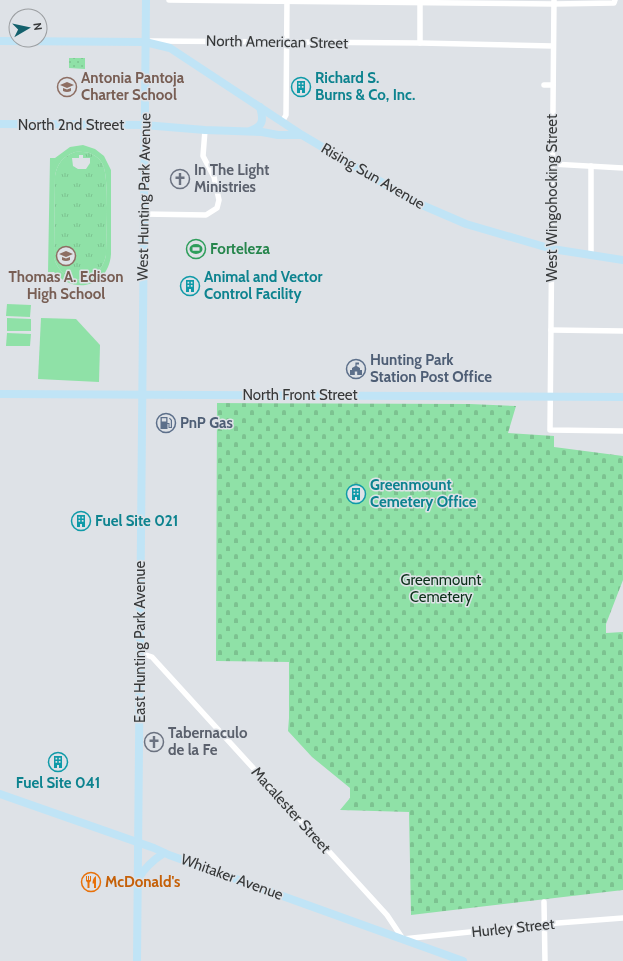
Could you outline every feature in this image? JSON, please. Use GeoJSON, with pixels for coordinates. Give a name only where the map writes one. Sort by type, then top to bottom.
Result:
{"type":"FeatureCollection","features":[{"type":"Feature","properties":{"kind":"street","name":"West Hunting Park Avenue"},"geometry":{"type":"LineString","coordinates":[[142,395],[146,0]]}},
{"type":"Feature","properties":{"kind":"street"},"geometry":{"type":"LineString","coordinates":[[169,0],[615,1]]}},
{"type":"Feature","properties":{"kind":"street"},"geometry":{"type":"LineString","coordinates":[[282,122],[286,115],[287,1]]}},
{"type":"Feature","properties":{"kind":"street"},"geometry":{"type":"LineString","coordinates":[[420,1],[420,43]]}},
{"type":"Feature","properties":{"kind":"street","name":"West Wingohocking Street"},"geometry":{"type":"LineString","coordinates":[[554,2],[550,430],[623,431]]}},
{"type":"Feature","properties":{"kind":"street","name":"North American Street"},"geometry":{"type":"LineString","coordinates":[[0,41],[420,43],[553,46]]}},
{"type":"Feature","properties":{"kind":"street","name":"Rising Sun Avenue"},"geometry":{"type":"LineString","coordinates":[[145,42],[170,48],[302,135],[415,202],[466,224],[552,249],[623,260]]}},
{"type":"Feature","properties":{"kind":"street"},"geometry":{"type":"LineString","coordinates":[[544,86],[553,85]]}},
{"type":"Feature","properties":{"kind":"street"},"geometry":{"type":"LineString","coordinates":[[249,132],[259,127],[262,122],[263,117],[260,108]]}},
{"type":"Feature","properties":{"kind":"street","name":"North 2nd Street"},"geometry":{"type":"LineString","coordinates":[[0,124],[144,125],[205,130],[262,132],[274,130],[282,122]]}},
{"type":"Feature","properties":{"kind":"street"},"geometry":{"type":"LineString","coordinates":[[143,214],[206,215],[217,208],[219,200],[214,177],[203,156],[205,130]]}},
{"type":"Feature","properties":{"kind":"street","name":"North 2nd Street"},"geometry":{"type":"LineString","coordinates":[[262,132],[278,135],[302,135]]}},
{"type":"Feature","properties":{"kind":"street"},"geometry":{"type":"LineString","coordinates":[[552,164],[623,168]]}},
{"type":"Feature","properties":{"kind":"street"},"geometry":{"type":"LineString","coordinates":[[591,166],[591,255]]}},
{"type":"Feature","properties":{"kind":"street"},"geometry":{"type":"LineString","coordinates":[[551,330],[623,331]]}},
{"type":"Feature","properties":{"kind":"street","name":"North Front Street"},"geometry":{"type":"LineString","coordinates":[[0,394],[623,397]]}},
{"type":"Feature","properties":{"kind":"street","name":"East Hunting Park Avenue"},"geometry":{"type":"LineString","coordinates":[[137,961],[142,395]]}},
{"type":"Feature","properties":{"kind":"street","name":"Macalester Street"},"geometry":{"type":"LineString","coordinates":[[140,653],[152,657],[387,915],[403,939]]}},
{"type":"Feature","properties":{"kind":"street","name":"Whitaker Avenue"},"geometry":{"type":"LineString","coordinates":[[0,794],[463,961]]}},
{"type":"Feature","properties":{"kind":"street"},"geometry":{"type":"LineString","coordinates":[[138,879],[146,867],[164,853]]}},
{"type":"Feature","properties":{"kind":"street"},"geometry":{"type":"LineString","coordinates":[[544,902],[545,961]]}},
{"type":"Feature","properties":{"kind":"street","name":"Hurley Street"},"geometry":{"type":"LineString","coordinates":[[403,939],[545,924],[623,918]]}},
{"type":"Feature","properties":{"kind":"green space"},"geometry":{"type":"Polygon","coordinates":[[[69,58],[85,58],[85,69],[69,68],[69,58]]]}},
{"type":"Feature","properties":{"kind":"green space"},"geometry":{"type":"Polygon","coordinates":[[[83,145],[95,149],[104,156],[111,170],[111,254],[109,265],[104,274],[98,280],[90,284],[71,284],[54,272],[48,272],[50,158],[55,158],[70,147],[83,145]],[[86,152],[71,154],[61,161],[55,176],[54,258],[59,268],[65,275],[81,279],[97,273],[106,255],[107,193],[104,170],[100,160],[86,152]]]}},
{"type":"Feature","properties":{"kind":"green space"},"geometry":{"type":"Polygon","coordinates":[[[75,152],[90,153],[100,160],[104,170],[107,193],[106,255],[97,273],[81,279],[65,275],[59,268],[54,258],[55,176],[61,161],[75,152]],[[79,155],[79,158],[72,158],[73,166],[78,169],[86,169],[90,163],[90,158],[83,158],[83,155],[79,155]]]}},
{"type":"Feature","properties":{"kind":"green space"},"geometry":{"type":"Polygon","coordinates":[[[7,304],[31,305],[30,317],[6,316],[7,304]]]}},
{"type":"Feature","properties":{"kind":"green space"},"geometry":{"type":"Polygon","coordinates":[[[7,318],[31,319],[31,331],[7,331],[7,318]]]}},
{"type":"Feature","properties":{"kind":"green space"},"geometry":{"type":"Polygon","coordinates":[[[41,318],[76,319],[100,345],[99,382],[38,379],[41,318]]]}},
{"type":"Feature","properties":{"kind":"green space"},"geometry":{"type":"Polygon","coordinates":[[[7,333],[31,334],[30,346],[6,346],[7,333]]]}},
{"type":"Feature","properties":{"kind":"green space","name":"Greenmount Cemetery"},"geometry":{"type":"Polygon","coordinates":[[[217,403],[470,404],[516,406],[508,433],[554,436],[554,447],[623,456],[623,580],[606,624],[606,633],[623,632],[623,890],[411,915],[409,812],[340,810],[350,798],[350,788],[312,757],[288,731],[289,662],[216,661],[217,403]]]}},
{"type":"Feature","properties":{"kind":"place","name":"Antonia Pantoja Charter School"},"geometry":{"type":"Point","coordinates":[67,87]}},
{"type":"Feature","properties":{"kind":"place","name":"Richard S. Burns & Co, Inc."},"geometry":{"type":"Point","coordinates":[301,87]}},
{"type":"Feature","properties":{"kind":"place","name":"In The Light Ministries"},"geometry":{"type":"Point","coordinates":[180,179]}},
{"type":"Feature","properties":{"kind":"place","name":"Forteleza"},"geometry":{"type":"Point","coordinates":[196,249]}},
{"type":"Feature","properties":{"kind":"place","name":"Thomas A. Edison High School"},"geometry":{"type":"Point","coordinates":[66,256]}},
{"type":"Feature","properties":{"kind":"place","name":"Animal and Vector Control Facility"},"geometry":{"type":"Point","coordinates":[190,286]}},
{"type":"Feature","properties":{"kind":"place","name":"Hunting Park Station Post Office"},"geometry":{"type":"Point","coordinates":[356,369]}},
{"type":"Feature","properties":{"kind":"place","name":"PnP Gas"},"geometry":{"type":"Point","coordinates":[166,423]}},
{"type":"Feature","properties":{"kind":"place","name":"Greenmount Cemetery Office"},"geometry":{"type":"Point","coordinates":[356,494]}},
{"type":"Feature","properties":{"kind":"place","name":"Fuel Site 021"},"geometry":{"type":"Point","coordinates":[81,521]}},
{"type":"Feature","properties":{"kind":"place","name":"Tabernaculo de la Fe"},"geometry":{"type":"Point","coordinates":[154,742]}},
{"type":"Feature","properties":{"kind":"place","name":"Fuel Site 041"},"geometry":{"type":"Point","coordinates":[58,762]}},
{"type":"Feature","properties":{"kind":"place","name":"McDonald's"},"geometry":{"type":"Point","coordinates":[91,882]}}]}
